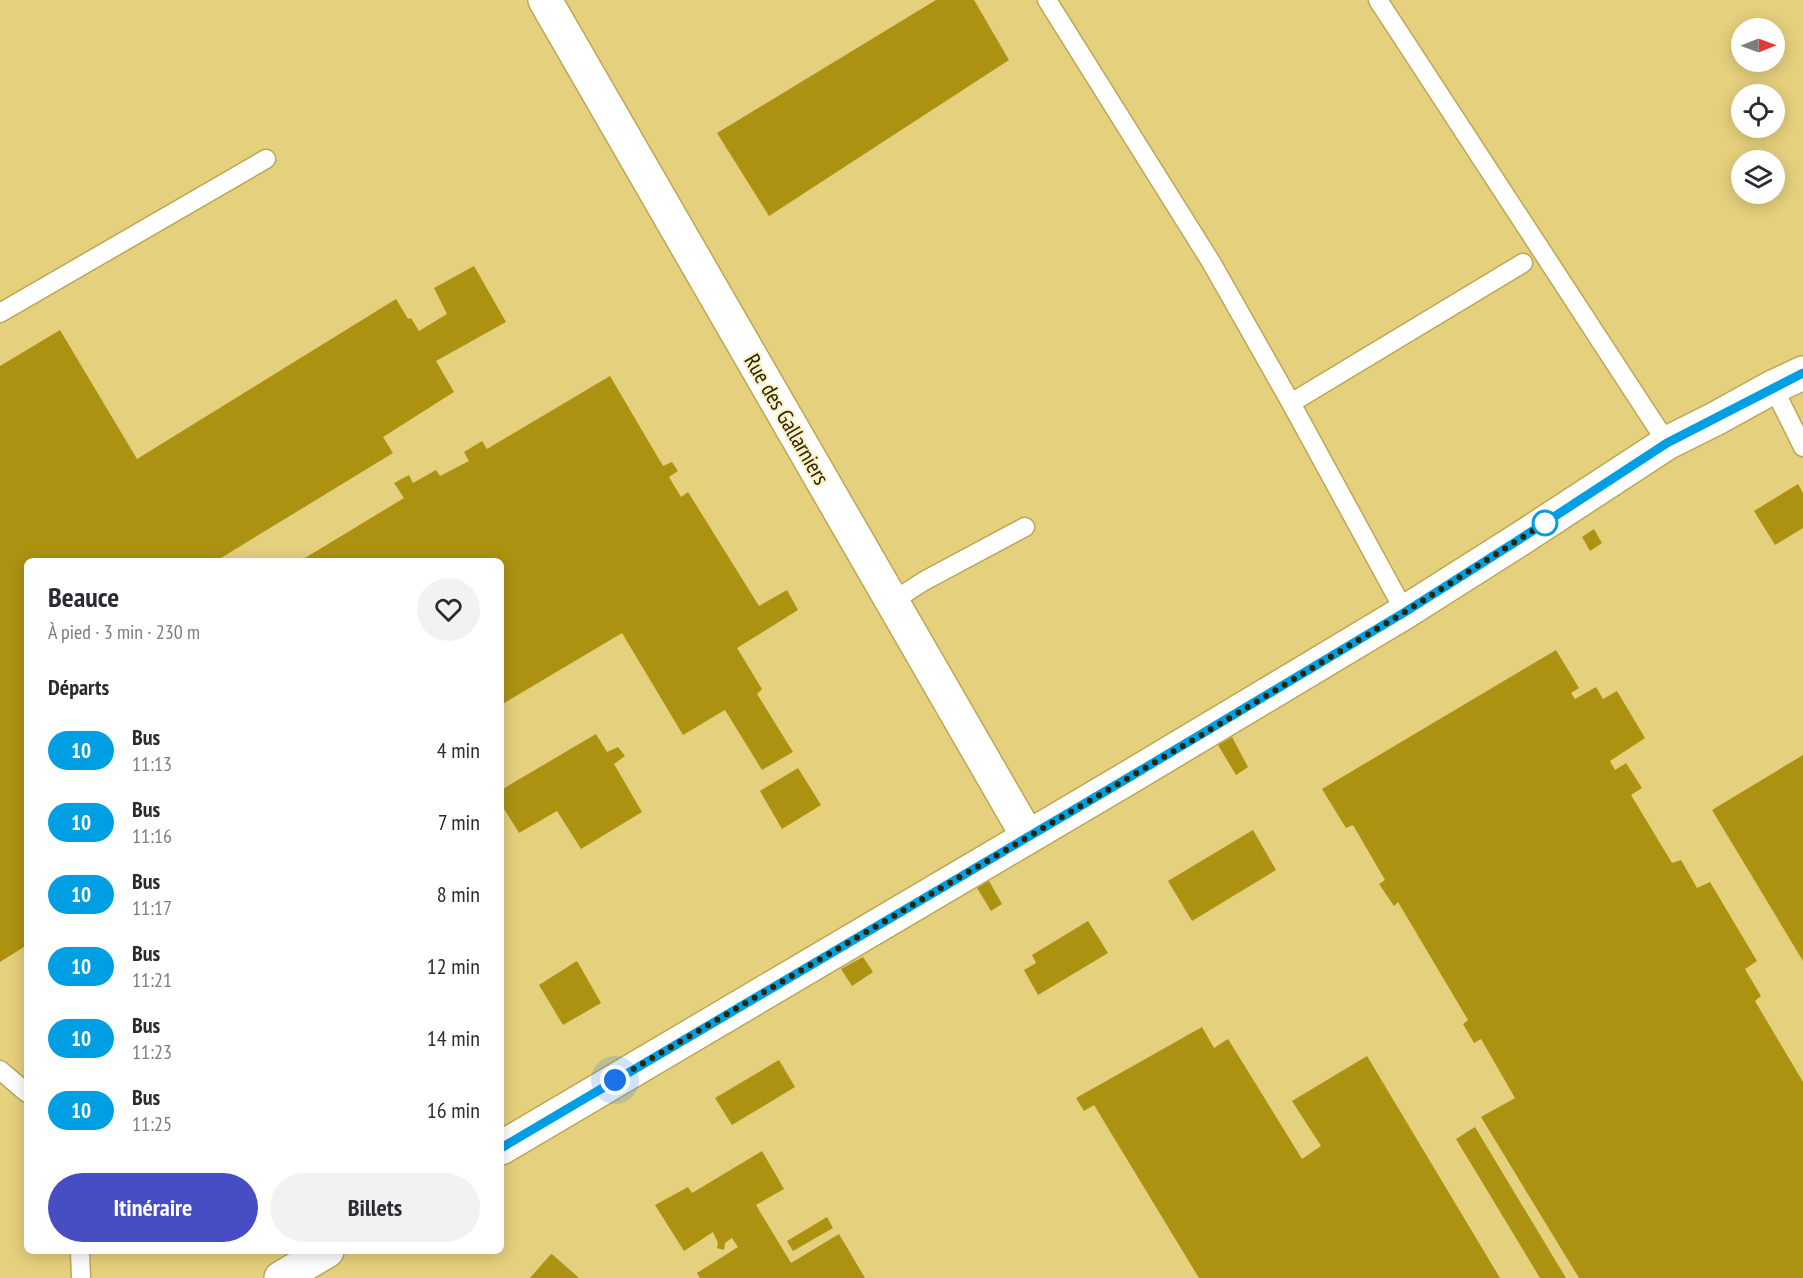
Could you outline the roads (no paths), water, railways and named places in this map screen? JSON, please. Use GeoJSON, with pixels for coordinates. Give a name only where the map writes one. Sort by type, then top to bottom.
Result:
{"type":"FeatureCollection","features":[{"type":"Feature","properties":{"kind":"street","name":"Rue des Gallarniers"},"geometry":{"type":"LineString","coordinates":[[545,0],[1028,837]]}},
{"type":"Feature","properties":{"kind":"street"},"geometry":{"type":"LineString","coordinates":[[504,1146],[1405,612],[1667,443],[1803,373]]}},
{"type":"Feature","properties":{"kind":"street"},"geometry":{"type":"LineString","coordinates":[[281,1278],[322,1254]]}},
{"type":"Feature","properties":{"kind":"lane"},"geometry":{"type":"LineString","coordinates":[[1047,0],[1211,262],[1405,612]]}},
{"type":"Feature","properties":{"kind":"lane"},"geometry":{"type":"LineString","coordinates":[[1378,0],[1667,443]]}},
{"type":"Feature","properties":{"kind":"lane"},"geometry":{"type":"LineString","coordinates":[[0,313],[266,159]]}},
{"type":"Feature","properties":{"kind":"lane"},"geometry":{"type":"LineString","coordinates":[[1291,403],[1524,263]]}},
{"type":"Feature","properties":{"kind":"lane"},"geometry":{"type":"LineString","coordinates":[[1773,387],[1803,447]]}},
{"type":"Feature","properties":{"kind":"lane"},"geometry":{"type":"LineString","coordinates":[[893,601],[924,581],[1025,527]]}},
{"type":"Feature","properties":{"kind":"lane"},"geometry":{"type":"LineString","coordinates":[[0,1070],[24,1090]]}},
{"type":"Feature","properties":{"kind":"lane"},"geometry":{"type":"LineString","coordinates":[[80,1254],[81,1278]]}}]}
